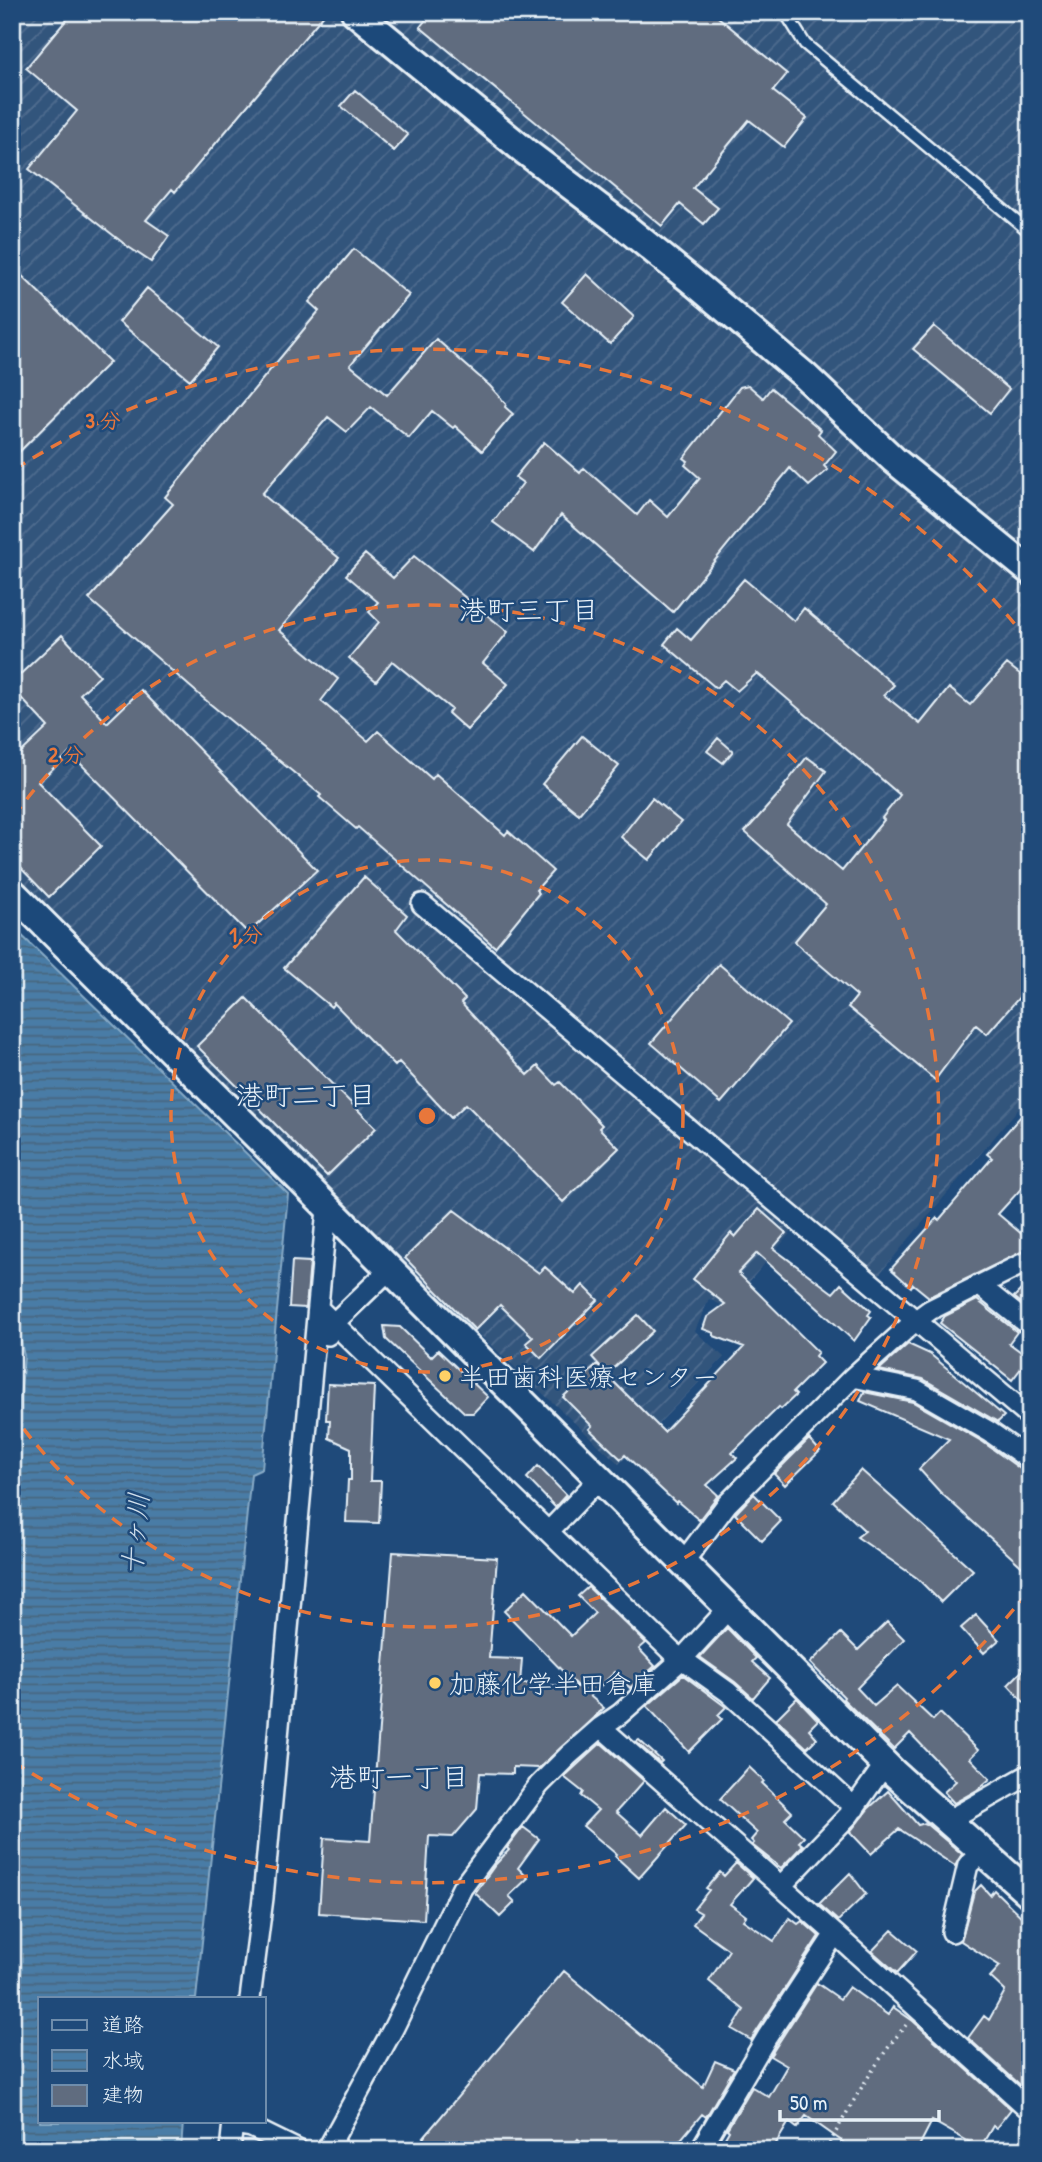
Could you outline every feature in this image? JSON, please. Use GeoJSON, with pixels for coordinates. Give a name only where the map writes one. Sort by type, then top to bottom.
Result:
{"type":"FeatureCollection","features":[{"type":"Feature","properties":{"kind":"street"},"geometry":{"type":"LineString","coordinates":[[355,12],[526,152],[692,281],[804,374],[894,460],[1030,571]]}},
{"type":"Feature","properties":{"kind":"street"},"geometry":{"type":"LineString","coordinates":[[12,892],[885,1764],[1030,1894]]}},
{"type":"Feature","properties":{"kind":"street"},"geometry":{"type":"LineString","coordinates":[[422,904],[1030,1417]]}},
{"type":"Feature","properties":{"kind":"street"},"geometry":{"type":"LineString","coordinates":[[250,1997],[263,1898],[327,1209]]}},
{"type":"Feature","properties":{"kind":"street"},"geometry":{"type":"LineString","coordinates":[[684,1562],[727,1504],[853,1377],[915,1321],[930,1310],[1030,1260]]}},
{"type":"Feature","properties":{"kind":"street"},"geometry":{"type":"LineString","coordinates":[[313,1370],[334,1323],[389,1270]]}},
{"type":"Feature","properties":{"kind":"street"},"geometry":{"type":"LineString","coordinates":[[979,1285],[1030,1326]]}},
{"type":"Feature","properties":{"kind":"street"},"geometry":{"type":"LineString","coordinates":[[319,1308],[672,1652],[728,1692],[855,1808]]}},
{"type":"Feature","properties":{"kind":"street"},"geometry":{"type":"LineString","coordinates":[[853,1377],[917,1390],[990,1432],[1030,1460]]}},
{"type":"Feature","properties":{"kind":"street"},"geometry":{"type":"LineString","coordinates":[[549,1531],[599,1479]]}},
{"type":"Feature","properties":{"kind":"street"},"geometry":{"type":"LineString","coordinates":[[327,2150],[393,2029],[462,1888],[539,1785],[569,1755],[601,1727],[621,1714],[682,1659],[729,1608]]}},
{"type":"Feature","properties":{"kind":"street"},"geometry":{"type":"LineString","coordinates":[[601,1727],[1030,2110]]}},
{"type":"Feature","properties":{"kind":"street"},"geometry":{"type":"LineString","coordinates":[[781,1886],[855,1808],[885,1764]]}},
{"type":"Feature","properties":{"kind":"street"},"geometry":{"type":"LineString","coordinates":[[947,1821],[1030,1774]]}},
{"type":"Feature","properties":{"kind":"street"},"geometry":{"type":"LineString","coordinates":[[952,1932],[968,1865],[982,1852]]}},
{"type":"Feature","properties":{"kind":"street"},"geometry":{"type":"LineString","coordinates":[[700,2150],[767,2037],[835,1934]]}},
{"type":"Feature","properties":{"kind":"street"},"geometry":{"type":"LineString","coordinates":[[230,2150],[233,2124]]}},
{"type":"Feature","properties":{"kind":"street"},"geometry":{"type":"LineString","coordinates":[[239,2124],[251,2126],[298,2150]]}},
{"type":"Feature","properties":{"kind":"lane"},"geometry":{"type":"LineString","coordinates":[[785,12],[805,44],[1030,232]]}},
{"type":"Feature","properties":{"kind":"path"},"geometry":{"type":"LineString","coordinates":[[827,2150],[861,2086],[887,2047],[918,2009]]}},
{"type":"Feature","properties":{"kind":"shaded area"},"geometry":{"type":"Polygon","coordinates":[[[12,12],[1030,12],[1030,1095],[866,1290],[793,1230],[727,1308],[709,1299],[695,1331],[724,1357],[619,1464],[12,901],[12,12]]]}},
{"type":"Feature","properties":{"kind":"water","name":"十ヶ川"},"geometry":{"type":"Polygon","coordinates":[[[12,926],[288,1194],[262,1469],[251,1474],[196,1997],[38,1997],[38,2124],[183,2124],[181,2150],[12,2150],[12,1484],[24,1356],[12,1302],[12,926]]]}},
{"type":"Feature","properties":{"kind":"building"},"geometry":{"type":"Polygon","coordinates":[[[73,12],[326,12],[175,192],[172,189],[146,220],[169,236],[151,262],[29,169],[77,111],[26,68],[73,12]]]}},
{"type":"Feature","properties":{"kind":"building"},"geometry":{"type":"Polygon","coordinates":[[[432,12],[712,12],[787,74],[773,91],[807,118],[784,147],[749,120],[693,188],[718,208],[704,224],[680,204],[662,226],[420,27],[432,12]]]}},
{"type":"Feature","properties":{"kind":"building"},"geometry":{"type":"Polygon","coordinates":[[[355,90],[408,135],[394,151],[341,106],[355,90]]]}},
{"type":"Feature","properties":{"kind":"building"},"geometry":{"type":"Polygon","coordinates":[[[354,249],[409,295],[350,365],[387,395],[436,339],[490,386],[513,414],[482,451],[455,426],[453,428],[432,411],[409,438],[371,407],[347,432],[328,417],[262,494],[339,558],[279,630],[338,679],[321,701],[368,741],[378,731],[432,779],[436,774],[505,835],[508,831],[553,871],[536,890],[539,893],[495,947],[358,827],[356,829],[319,797],[321,795],[89,599],[173,504],[165,497],[319,311],[309,302],[354,249]]]}},
{"type":"Feature","properties":{"kind":"building"},"geometry":{"type":"Polygon","coordinates":[[[12,266],[110,362],[12,459],[12,266]]]}},
{"type":"Feature","properties":{"kind":"building"},"geometry":{"type":"Polygon","coordinates":[[[587,274],[634,317],[610,344],[562,302],[587,274]]]}},
{"type":"Feature","properties":{"kind":"building"},"geometry":{"type":"Polygon","coordinates":[[[147,288],[218,347],[190,380],[119,322],[147,288]]]}},
{"type":"Feature","properties":{"kind":"building"},"geometry":{"type":"Polygon","coordinates":[[[934,326],[1009,389],[990,413],[913,349],[934,326]]]}},
{"type":"Feature","properties":{"kind":"building"},"geometry":{"type":"Polygon","coordinates":[[[748,385],[763,398],[771,388],[821,430],[818,434],[836,451],[824,466],[828,470],[809,486],[790,468],[673,612],[561,515],[534,552],[493,522],[523,483],[515,477],[544,442],[580,473],[584,468],[637,515],[649,500],[668,517],[700,478],[685,465],[688,461],[684,458],[740,387],[748,385]]]}},
{"type":"Feature","properties":{"kind":"building"},"geometry":{"type":"Polygon","coordinates":[[[365,554],[393,578],[414,556],[508,632],[483,663],[508,684],[467,730],[448,713],[451,709],[392,661],[376,681],[349,658],[379,622],[369,612],[378,602],[346,575],[365,554]]]}},
{"type":"Feature","properties":{"kind":"building"},"geometry":{"type":"Polygon","coordinates":[[[744,579],[794,621],[804,608],[894,685],[884,695],[920,724],[949,688],[970,705],[1007,664],[1030,682],[1030,985],[987,1034],[976,1025],[935,1080],[848,1007],[857,996],[794,942],[826,904],[745,832],[785,787],[807,757],[826,771],[787,824],[842,871],[884,820],[882,818],[900,795],[757,673],[737,691],[724,680],[716,688],[664,644],[677,628],[691,640],[744,579]]]}},
{"type":"Feature","properties":{"kind":"building"},"geometry":{"type":"Polygon","coordinates":[[[62,635],[100,676],[80,694],[107,723],[141,690],[317,870],[248,933],[70,753],[38,782],[101,846],[49,897],[12,859],[12,761],[48,727],[12,688],[12,682],[62,635]]]}},
{"type":"Feature","properties":{"kind":"building"},"geometry":{"type":"Polygon","coordinates":[[[582,736],[619,766],[579,814],[542,784],[582,736]]]}},
{"type":"Feature","properties":{"kind":"building"},"geometry":{"type":"Polygon","coordinates":[[[718,738],[733,751],[723,763],[707,751],[718,738]]]}},
{"type":"Feature","properties":{"kind":"building"},"geometry":{"type":"Polygon","coordinates":[[[652,798],[681,822],[649,860],[621,837],[652,798]]]}},
{"type":"Feature","properties":{"kind":"building"},"geometry":{"type":"Polygon","coordinates":[[[364,877],[407,915],[396,930],[465,999],[461,1003],[528,1075],[538,1066],[556,1085],[560,1082],[602,1125],[599,1128],[619,1148],[563,1202],[466,1104],[451,1118],[399,1062],[395,1066],[334,1003],[331,1007],[284,968],[364,877]]]}},
{"type":"Feature","properties":{"kind":"building"},"geometry":{"type":"Polygon","coordinates":[[[719,964],[789,1024],[721,1103],[651,1043],[719,964]]]}},
{"type":"Feature","properties":{"kind":"building"},"geometry":{"type":"Polygon","coordinates":[[[246,998],[376,1128],[327,1176],[197,1046],[246,998]]]}},
{"type":"Feature","properties":{"kind":"building"},"geometry":{"type":"Polygon","coordinates":[[[1030,1106],[1030,1179],[998,1214],[1030,1241],[1030,1248],[929,1297],[913,1284],[911,1287],[891,1269],[937,1218],[939,1220],[992,1158],[987,1154],[1030,1106]]]}},
{"type":"Feature","properties":{"kind":"building"},"geometry":{"type":"Polygon","coordinates":[[[759,1209],[786,1233],[773,1248],[833,1293],[841,1284],[871,1311],[868,1315],[871,1317],[854,1341],[757,1253],[738,1273],[818,1352],[815,1356],[822,1363],[793,1392],[796,1395],[781,1409],[779,1407],[732,1453],[737,1458],[707,1485],[718,1495],[699,1520],[677,1501],[676,1503],[625,1455],[621,1459],[589,1429],[592,1426],[563,1397],[597,1365],[664,1432],[744,1347],[703,1329],[707,1317],[725,1304],[693,1279],[731,1233],[735,1237],[759,1209]]]}},
{"type":"Feature","properties":{"kind":"building"},"geometry":{"type":"Polygon","coordinates":[[[454,1210],[539,1273],[545,1267],[575,1294],[583,1285],[598,1300],[541,1358],[526,1343],[533,1337],[500,1305],[475,1330],[405,1258],[454,1210]]]}},
{"type":"Feature","properties":{"kind":"building"},"geometry":{"type":"Polygon","coordinates":[[[292,1261],[310,1262],[306,1308],[289,1307],[292,1261]]]}},
{"type":"Feature","properties":{"kind":"building"},"geometry":{"type":"Polygon","coordinates":[[[1030,1281],[1030,1310],[1014,1297],[1030,1281]]]}},
{"type":"Feature","properties":{"kind":"building"},"geometry":{"type":"Polygon","coordinates":[[[977,1300],[1017,1332],[1009,1343],[1029,1358],[1012,1380],[940,1323],[945,1316],[977,1300]]]}},
{"type":"Feature","properties":{"kind":"building"},"geometry":{"type":"Polygon","coordinates":[[[638,1315],[653,1331],[607,1374],[592,1357],[638,1315]]]}},
{"type":"Feature","properties":{"kind":"building","name":"半田歯科医療センター"},"geometry":{"type":"Polygon","coordinates":[[[384,1326],[400,1327],[431,1357],[438,1350],[488,1397],[473,1413],[465,1413],[386,1339],[384,1326]]]}},
{"type":"Feature","properties":{"kind":"building"},"geometry":{"type":"Polygon","coordinates":[[[908,1344],[930,1354],[1004,1416],[998,1422],[923,1379],[879,1370],[908,1344]]]}},
{"type":"Feature","properties":{"kind":"building"},"geometry":{"type":"Polygon","coordinates":[[[328,1384],[374,1386],[370,1481],[381,1481],[379,1523],[346,1522],[348,1480],[351,1480],[351,1448],[329,1438],[330,1420],[326,1420],[328,1384]]]}},
{"type":"Feature","properties":{"kind":"building"},"geometry":{"type":"Polygon","coordinates":[[[864,1392],[913,1402],[983,1442],[1030,1476],[1030,1574],[940,1492],[919,1469],[949,1439],[860,1401],[864,1392]]]}},
{"type":"Feature","properties":{"kind":"building"},"geometry":{"type":"Polygon","coordinates":[[[809,1439],[820,1451],[785,1485],[774,1474],[809,1439]]]}},
{"type":"Feature","properties":{"kind":"building"},"geometry":{"type":"Polygon","coordinates":[[[538,1466],[566,1495],[555,1507],[527,1478],[538,1466]]]}},
{"type":"Feature","properties":{"kind":"building"},"geometry":{"type":"Polygon","coordinates":[[[861,1470],[973,1570],[941,1602],[917,1578],[857,1537],[865,1531],[833,1501],[861,1470]]]}},
{"type":"Feature","properties":{"kind":"building"},"geometry":{"type":"Polygon","coordinates":[[[754,1494],[781,1521],[762,1541],[735,1514],[754,1494]]]}},
{"type":"Feature","properties":{"kind":"building"},"geometry":{"type":"Polygon","coordinates":[[[393,1552],[497,1558],[489,1658],[522,1659],[520,1683],[578,1687],[504,1611],[526,1590],[571,1636],[595,1613],[578,1596],[588,1587],[646,1643],[639,1649],[655,1666],[630,1688],[615,1672],[590,1696],[604,1708],[539,1768],[513,1767],[513,1774],[480,1773],[477,1809],[453,1837],[429,1836],[424,1920],[319,1913],[324,1838],[370,1841],[393,1552]]]}},
{"type":"Feature","properties":{"kind":"building"},"geometry":{"type":"Polygon","coordinates":[[[976,1615],[999,1640],[984,1653],[961,1628],[976,1615]]]}},
{"type":"Feature","properties":{"kind":"building"},"geometry":{"type":"Polygon","coordinates":[[[887,1622],[904,1639],[857,1688],[874,1706],[897,1686],[933,1720],[940,1713],[978,1750],[970,1758],[990,1779],[954,1803],[944,1792],[956,1781],[910,1733],[894,1749],[810,1663],[841,1633],[858,1650],[887,1622]]]}},
{"type":"Feature","properties":{"kind":"building"},"geometry":{"type":"Polygon","coordinates":[[[727,1628],[756,1658],[752,1662],[770,1678],[753,1698],[700,1657],[727,1628]]]}},
{"type":"Feature","properties":{"kind":"building"},"geometry":{"type":"Polygon","coordinates":[[[1030,1663],[1030,1709],[1008,1685],[1030,1663]]]}},
{"type":"Feature","properties":{"kind":"building"},"geometry":{"type":"Polygon","coordinates":[[[683,1675],[726,1707],[718,1715],[722,1719],[689,1752],[647,1706],[683,1675]]]}},
{"type":"Feature","properties":{"kind":"building"},"geometry":{"type":"Polygon","coordinates":[[[797,1698],[818,1720],[809,1729],[817,1738],[807,1748],[776,1719],[797,1698]]]}},
{"type":"Feature","properties":{"kind":"building"},"geometry":{"type":"Polygon","coordinates":[[[639,1740],[662,1761],[660,1763],[636,1742],[639,1740]]]}},
{"type":"Feature","properties":{"kind":"building"},"geometry":{"type":"Polygon","coordinates":[[[601,1743],[644,1781],[616,1812],[642,1835],[666,1807],[686,1825],[639,1878],[583,1826],[598,1810],[581,1796],[583,1792],[564,1777],[601,1743]]]}},
{"type":"Feature","properties":{"kind":"building"},"geometry":{"type":"Polygon","coordinates":[[[749,1767],[792,1812],[785,1819],[804,1837],[799,1842],[803,1845],[781,1868],[752,1845],[754,1843],[751,1840],[757,1833],[720,1799],[749,1767]]]}},
{"type":"Feature","properties":{"kind":"building"},"geometry":{"type":"Polygon","coordinates":[[[888,1791],[918,1825],[925,1823],[962,1854],[955,1866],[899,1829],[871,1854],[850,1832],[869,1808],[888,1791]]]}},
{"type":"Feature","properties":{"kind":"building"},"geometry":{"type":"Polygon","coordinates":[[[523,1827],[539,1839],[518,1868],[528,1878],[509,1896],[515,1902],[500,1917],[475,1893],[509,1850],[507,1848],[523,1827]]]}},
{"type":"Feature","properties":{"kind":"building"},"geometry":{"type":"Polygon","coordinates":[[[736,1863],[753,1878],[730,1904],[746,1916],[743,1920],[774,1941],[790,1918],[798,1924],[802,1921],[819,1936],[751,2040],[732,2029],[744,2010],[709,1981],[729,1950],[693,1924],[701,1913],[694,1909],[709,1890],[706,1888],[720,1872],[724,1876],[736,1863]]]}},
{"type":"Feature","properties":{"kind":"building"},"geometry":{"type":"Polygon","coordinates":[[[850,1873],[866,1894],[838,1921],[819,1904],[850,1873]]]}},
{"type":"Feature","properties":{"kind":"building"},"geometry":{"type":"Polygon","coordinates":[[[981,1885],[990,1895],[994,1890],[1030,1925],[1030,2037],[1023,2047],[1030,2052],[1030,2086],[1026,2090],[968,2038],[984,2016],[989,2020],[1005,1991],[990,1977],[1000,1966],[961,1941],[974,1892],[981,1885]]]}},
{"type":"Feature","properties":{"kind":"building"},"geometry":{"type":"Polygon","coordinates":[[[892,1930],[917,1951],[897,1973],[872,1951],[892,1930]]]}},
{"type":"Feature","properties":{"kind":"building"},"geometry":{"type":"Polygon","coordinates":[[[564,1971],[703,2087],[715,2061],[734,2069],[706,2117],[702,2114],[672,2150],[592,2150],[578,2139],[569,2150],[437,2150],[423,2138],[564,1971]]]}},
{"type":"Feature","properties":{"kind":"building"},"geometry":{"type":"Polygon","coordinates":[[[817,1983],[840,1999],[849,1987],[888,2015],[893,2007],[913,2021],[1011,2109],[996,2128],[993,2126],[980,2148],[932,2121],[917,2150],[838,2150],[843,2142],[806,2116],[797,2128],[789,2122],[772,2150],[718,2150],[752,2087],[769,2097],[787,2066],[770,2056],[817,1983]]]}},
{"type":"Feature","properties":{"kind":"place","name":"半田歯科医療センター"},"geometry":{"type":"Point","coordinates":[445,1376]}},
{"type":"Feature","properties":{"kind":"place","name":"加藤化学半田倉庫"},"geometry":{"type":"Point","coordinates":[435,1683]}},
{"type":"Feature","properties":{"kind":"district","name":"港町三丁目"},"geometry":{"type":"Point","coordinates":[529,610]}},
{"type":"Feature","properties":{"kind":"district","name":"港町二丁目"},"geometry":{"type":"Point","coordinates":[306,1095]}},
{"type":"Feature","properties":{"kind":"district","name":"港町一丁目"},"geometry":{"type":"Point","coordinates":[399,1777]}}]}
